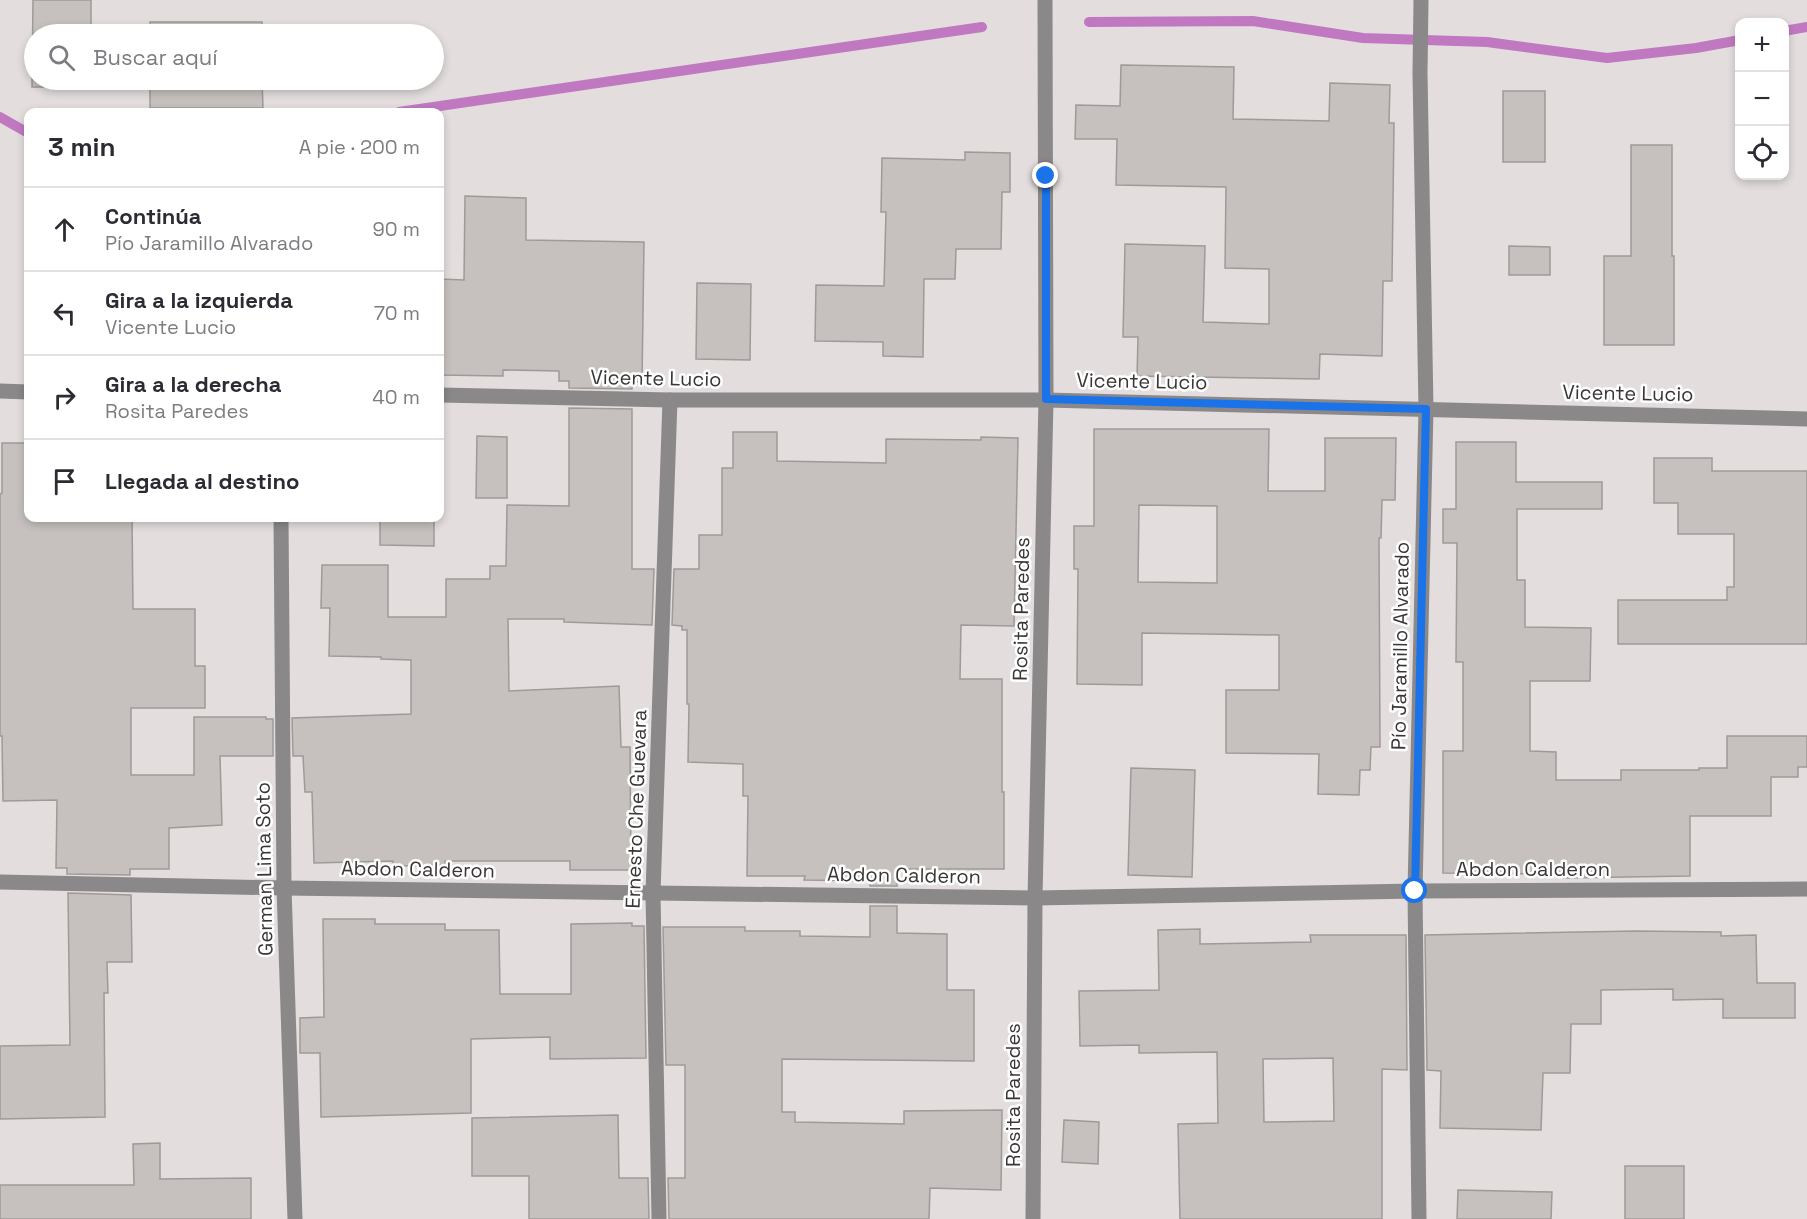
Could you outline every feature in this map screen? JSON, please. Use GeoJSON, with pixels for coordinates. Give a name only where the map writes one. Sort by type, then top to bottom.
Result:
{"type":"FeatureCollection","features":[{"type":"Feature","properties":{"kind":"street","name":"Rosita Paredes"},"geometry":{"type":"LineString","coordinates":[[1033,1219],[1035,898],[1046,399],[1045,0]]}},
{"type":"Feature","properties":{"kind":"street","name":"Pío Jaramillo Alvarado"},"geometry":{"type":"LineString","coordinates":[[1419,1219],[1415,891],[1426,409],[1420,73],[1422,5]]}},
{"type":"Feature","properties":{"kind":"street"},"geometry":{"type":"LineString","coordinates":[[0,392],[24,392]]}},
{"type":"Feature","properties":{"kind":"street","name":"Vicente Lucio"},"geometry":{"type":"LineString","coordinates":[[444,395],[670,399],[1046,399],[1807,419]]}},
{"type":"Feature","properties":{"kind":"street","name":"Ernesto Che Guevara"},"geometry":{"type":"LineString","coordinates":[[659,1219],[653,893],[670,399]]}},
{"type":"Feature","properties":{"kind":"street","name":"German Lima Soto"},"geometry":{"type":"LineString","coordinates":[[281,522],[284,888],[295,1219]]}},
{"type":"Feature","properties":{"kind":"street","name":"Abdon Calderon"},"geometry":{"type":"LineString","coordinates":[[0,882],[1035,898],[1415,891],[1807,889]]}},
{"type":"Feature","properties":{"kind":"building"},"geometry":{"type":"Polygon","coordinates":[[[33,0],[91,0],[91,24],[33,24],[33,0]]]}},
{"type":"Feature","properties":{"kind":"building"},"geometry":{"type":"Polygon","coordinates":[[[150,22],[262,22],[262,24],[150,24],[150,22]]]}},
{"type":"Feature","properties":{"kind":"building"},"geometry":{"type":"Polygon","coordinates":[[[1121,65],[1234,67],[1233,119],[1329,121],[1330,83],[1390,85],[1389,123],[1394,123],[1392,281],[1383,281],[1382,356],[1320,354],[1319,379],[1137,376],[1138,337],[1123,337],[1125,244],[1205,246],[1203,322],[1269,324],[1269,269],[1225,268],[1226,187],[1116,185],[1117,139],[1075,139],[1076,105],[1120,106],[1121,65]]]}},
{"type":"Feature","properties":{"kind":"building"},"geometry":{"type":"Polygon","coordinates":[[[150,90],[262,90],[263,108],[150,108],[150,90]]]}},
{"type":"Feature","properties":{"kind":"building"},"geometry":{"type":"Polygon","coordinates":[[[1503,91],[1545,91],[1545,162],[1503,162],[1503,91]]]}},
{"type":"Feature","properties":{"kind":"building"},"geometry":{"type":"Polygon","coordinates":[[[1631,145],[1672,145],[1674,345],[1604,345],[1604,256],[1631,256],[1631,145]]]}},
{"type":"Feature","properties":{"kind":"building"},"geometry":{"type":"Polygon","coordinates":[[[965,152],[1010,153],[1010,192],[1002,192],[1001,249],[956,249],[955,279],[924,279],[923,357],[883,356],[883,342],[815,341],[816,285],[884,286],[886,212],[881,212],[882,158],[965,160],[965,152]]]}},
{"type":"Feature","properties":{"kind":"building"},"geometry":{"type":"Polygon","coordinates":[[[465,196],[526,198],[526,240],[644,242],[642,382],[632,382],[632,389],[569,388],[569,381],[559,381],[559,371],[503,370],[503,376],[444,375],[444,279],[464,280],[465,196]]]}},
{"type":"Feature","properties":{"kind":"building"},"geometry":{"type":"Polygon","coordinates":[[[1509,246],[1550,247],[1550,275],[1509,275],[1509,246]]]}},
{"type":"Feature","properties":{"kind":"building"},"geometry":{"type":"Polygon","coordinates":[[[697,283],[751,284],[750,360],[696,359],[697,283]]]}},
{"type":"Feature","properties":{"kind":"building"},"geometry":{"type":"Polygon","coordinates":[[[569,408],[632,409],[632,569],[654,569],[652,625],[564,622],[564,619],[508,619],[509,691],[619,686],[621,747],[630,747],[631,870],[570,870],[570,861],[445,861],[445,865],[393,866],[393,861],[314,863],[312,792],[305,792],[303,756],[293,756],[292,718],[411,714],[411,660],[329,656],[330,608],[321,608],[322,565],[388,565],[388,617],[446,617],[446,579],[490,579],[490,566],[506,566],[507,505],[569,506],[569,408]]]}},
{"type":"Feature","properties":{"kind":"building"},"geometry":{"type":"Polygon","coordinates":[[[1094,429],[1269,429],[1268,491],[1325,491],[1325,438],[1396,438],[1395,500],[1382,500],[1381,538],[1379,538],[1380,747],[1371,747],[1370,770],[1360,770],[1359,795],[1318,794],[1319,754],[1226,753],[1226,690],[1279,690],[1279,635],[1142,633],[1142,685],[1077,684],[1078,569],[1074,569],[1074,526],[1094,526],[1094,429]],[[1139,505],[1138,582],[1217,583],[1217,506],[1139,505]]]}},
{"type":"Feature","properties":{"kind":"building"},"geometry":{"type":"Polygon","coordinates":[[[733,432],[777,432],[777,461],[886,463],[886,439],[1018,438],[1014,626],[961,625],[960,679],[1002,679],[1004,869],[897,869],[897,886],[870,886],[870,881],[804,880],[805,876],[747,876],[748,796],[743,796],[743,764],[688,762],[687,630],[682,630],[682,626],[672,625],[674,569],[699,569],[699,535],[722,535],[722,468],[733,468],[733,432]]]}},
{"type":"Feature","properties":{"kind":"building"},"geometry":{"type":"Polygon","coordinates":[[[477,436],[507,437],[507,498],[476,498],[477,436]]]}},
{"type":"Feature","properties":{"kind":"building"},"geometry":{"type":"Polygon","coordinates":[[[1456,442],[1516,442],[1516,482],[1602,482],[1602,509],[1517,509],[1517,580],[1525,580],[1525,627],[1591,628],[1590,681],[1530,681],[1530,751],[1556,752],[1556,780],[1621,780],[1621,770],[1727,768],[1727,736],[1807,736],[1807,767],[1798,767],[1798,777],[1771,777],[1771,816],[1690,816],[1690,876],[1563,878],[1563,874],[1443,873],[1443,751],[1463,751],[1463,662],[1456,662],[1457,543],[1443,543],[1443,509],[1456,509],[1456,442]]]}},
{"type":"Feature","properties":{"kind":"building"},"geometry":{"type":"Polygon","coordinates":[[[2,443],[24,443],[24,522],[132,522],[133,609],[195,609],[195,666],[205,666],[205,708],[131,708],[131,775],[194,775],[194,717],[266,717],[266,719],[273,719],[273,756],[220,756],[222,825],[169,828],[169,869],[130,869],[130,875],[67,874],[67,868],[56,868],[57,800],[3,801],[2,736],[0,736],[0,494],[2,493],[2,443]]]}},
{"type":"Feature","properties":{"kind":"building"},"geometry":{"type":"Polygon","coordinates":[[[1654,458],[1712,458],[1712,471],[1807,471],[1807,644],[1618,644],[1618,600],[1727,600],[1727,587],[1734,587],[1734,534],[1678,534],[1678,503],[1654,503],[1654,458]]]}},
{"type":"Feature","properties":{"kind":"building"},"geometry":{"type":"Polygon","coordinates":[[[380,522],[434,522],[434,546],[380,545],[380,522]]]}},
{"type":"Feature","properties":{"kind":"building"},"geometry":{"type":"Polygon","coordinates":[[[1131,768],[1195,770],[1192,877],[1128,875],[1131,768]]]}},
{"type":"Feature","properties":{"kind":"building"},"geometry":{"type":"Polygon","coordinates":[[[68,893],[131,895],[132,962],[107,962],[108,993],[104,993],[105,1117],[0,1119],[0,1046],[70,1045],[68,893]]]}},
{"type":"Feature","properties":{"kind":"building"},"geometry":{"type":"Polygon","coordinates":[[[870,906],[897,906],[897,933],[947,934],[947,990],[974,990],[974,1061],[782,1059],[782,1112],[795,1112],[795,1122],[904,1124],[904,1111],[1002,1110],[1001,1190],[930,1188],[929,1219],[669,1219],[668,1178],[685,1178],[685,1065],[666,1065],[663,927],[745,927],[745,931],[800,931],[800,936],[870,937],[870,906]]]}},
{"type":"Feature","properties":{"kind":"building"},"geometry":{"type":"Polygon","coordinates":[[[323,919],[375,919],[375,924],[445,924],[445,930],[499,930],[500,994],[571,994],[571,924],[632,923],[632,926],[644,926],[646,1058],[550,1059],[550,1037],[471,1039],[471,1113],[321,1117],[320,1053],[300,1053],[300,1018],[324,1017],[323,919]]]}},
{"type":"Feature","properties":{"kind":"building"},"geometry":{"type":"Polygon","coordinates":[[[1200,929],[1200,944],[1311,942],[1310,935],[1406,935],[1407,1070],[1382,1069],[1382,1219],[1180,1219],[1178,1124],[1218,1123],[1217,1052],[1139,1053],[1139,1045],[1080,1046],[1079,991],[1159,990],[1158,930],[1200,929]],[[1333,1058],[1263,1059],[1264,1122],[1334,1121],[1333,1058]]]}},
{"type":"Feature","properties":{"kind":"building"},"geometry":{"type":"Polygon","coordinates":[[[1636,931],[1721,932],[1721,936],[1756,935],[1757,983],[1795,983],[1795,1018],[1723,1018],[1723,999],[1673,1000],[1673,989],[1601,990],[1601,1024],[1571,1024],[1570,1073],[1543,1073],[1541,1130],[1440,1128],[1441,1071],[1427,1070],[1425,935],[1636,931]]]}},
{"type":"Feature","properties":{"kind":"building"},"geometry":{"type":"Polygon","coordinates":[[[618,1115],[619,1178],[648,1178],[649,1219],[529,1219],[529,1176],[472,1176],[472,1118],[618,1115]]]}},
{"type":"Feature","properties":{"kind":"building"},"geometry":{"type":"Polygon","coordinates":[[[1064,1120],[1099,1122],[1098,1164],[1062,1162],[1064,1120]]]}},
{"type":"Feature","properties":{"kind":"building"},"geometry":{"type":"Polygon","coordinates":[[[160,1143],[160,1179],[251,1178],[251,1219],[0,1219],[0,1185],[134,1185],[133,1144],[160,1143]]]}},
{"type":"Feature","properties":{"kind":"building"},"geometry":{"type":"Polygon","coordinates":[[[1625,1166],[1684,1166],[1684,1219],[1625,1219],[1625,1166]]]}},
{"type":"Feature","properties":{"kind":"building"},"geometry":{"type":"Polygon","coordinates":[[[1458,1190],[1552,1192],[1551,1219],[1457,1219],[1458,1190]]]}},
{"type":"Feature","properties":{"kind":"waterway"},"geometry":{"type":"LineString","coordinates":[[1089,22],[1253,21],[1363,38],[1487,42],[1607,58],[1696,48],[1735,41]]}},
{"type":"Feature","properties":{"kind":"waterway"},"geometry":{"type":"LineString","coordinates":[[426,108],[982,27]]}},
{"type":"Feature","properties":{"kind":"waterway"},"geometry":{"type":"LineString","coordinates":[[1789,30],[1807,27]]}},
{"type":"Feature","properties":{"kind":"waterway"},"geometry":{"type":"LineString","coordinates":[[0,117],[24,131]]}},
{"type":"Feature","properties":{"kind":"route"},"geometry":{"type":"LineString","coordinates":[[1046,176],[1046,399],[1426,409],[1415,891]]}}]}
